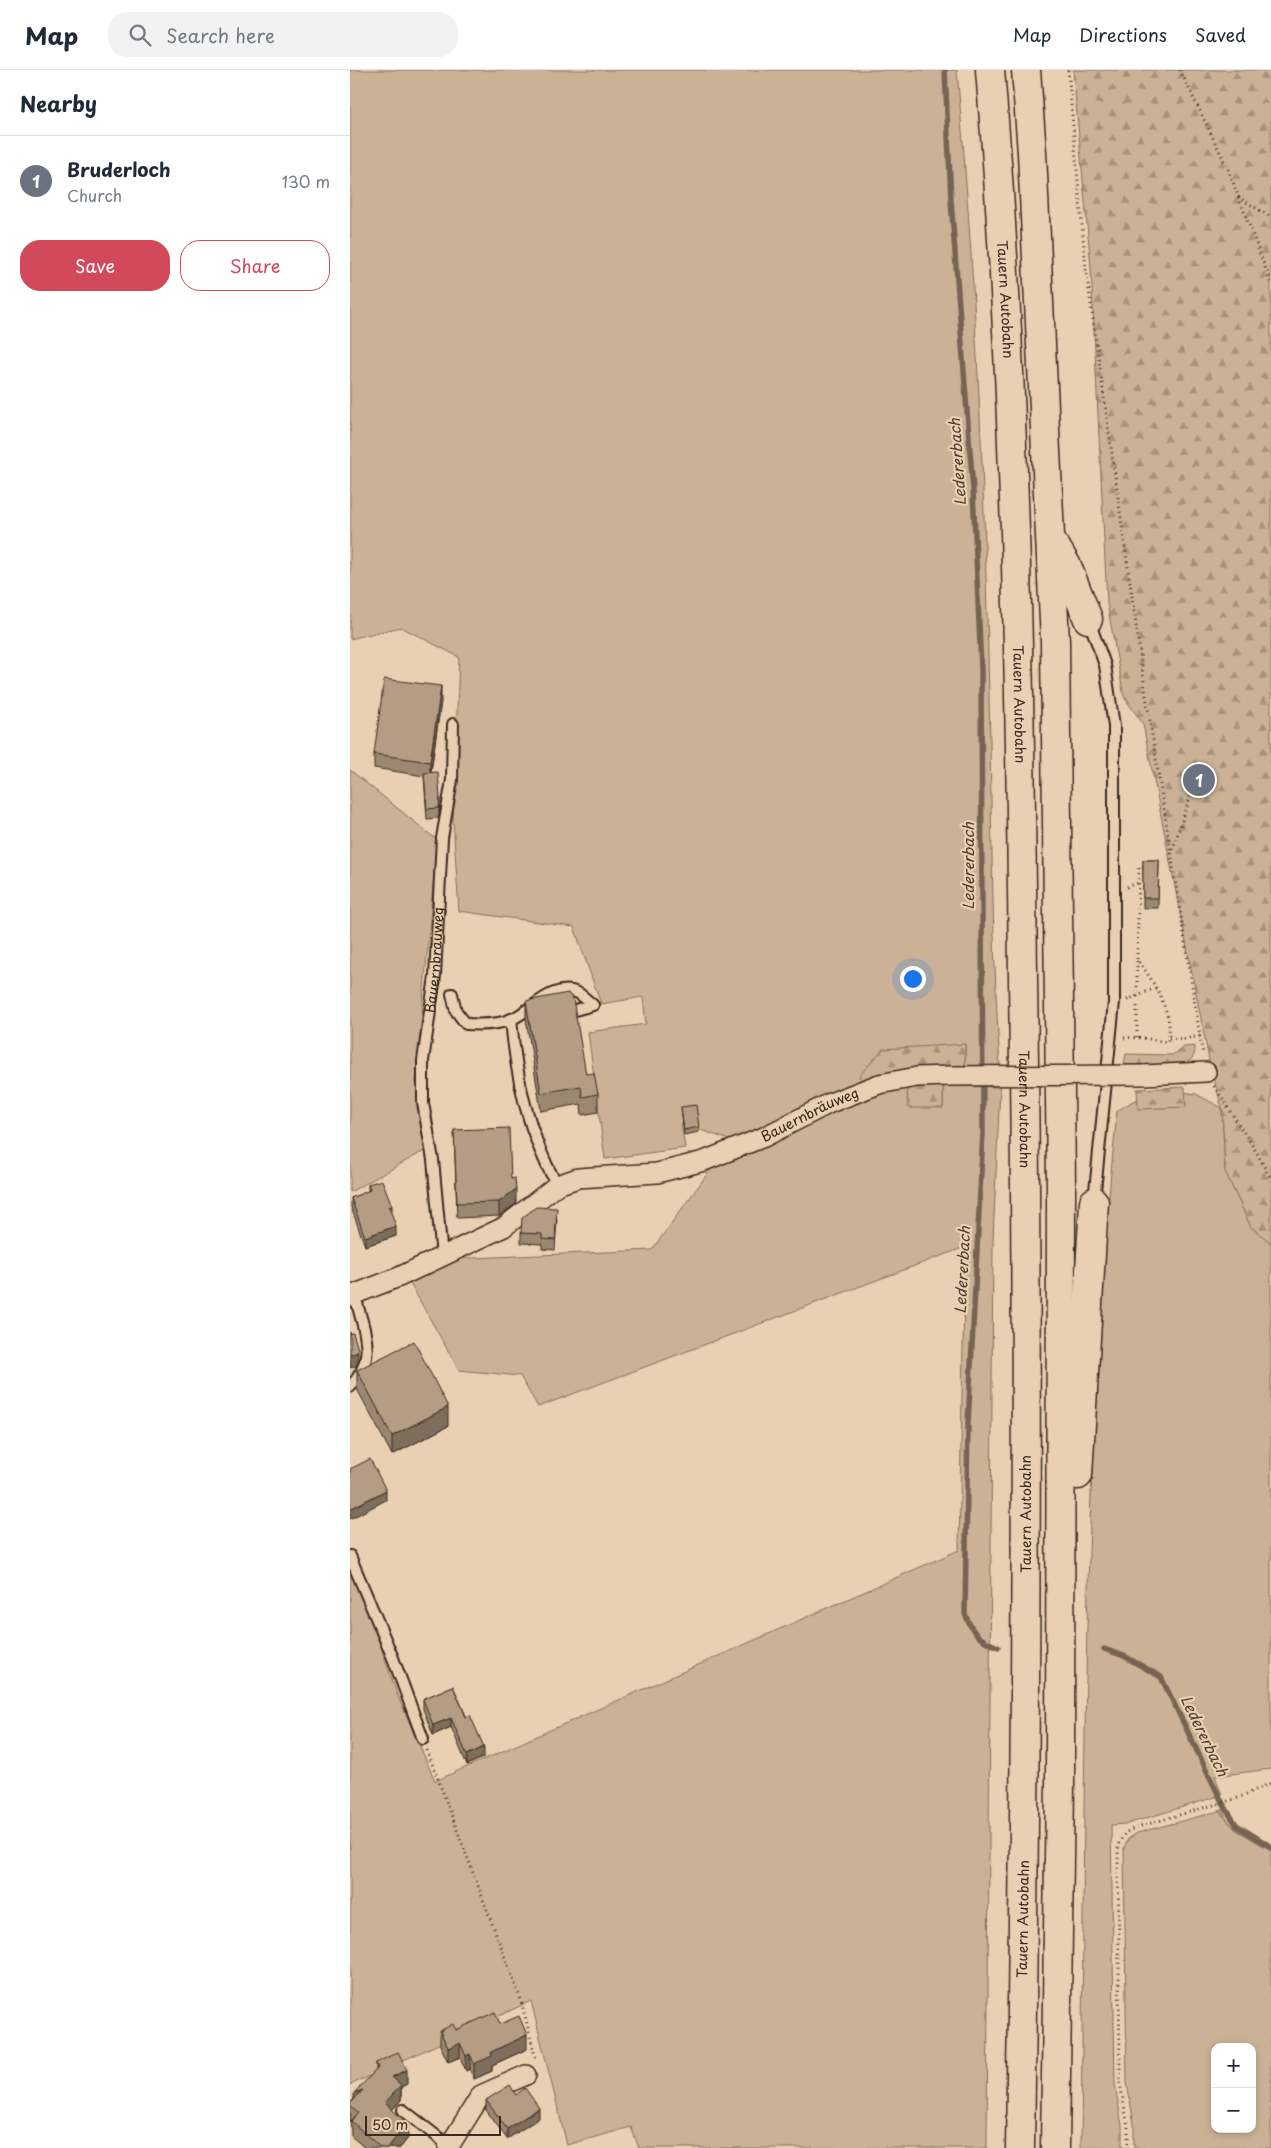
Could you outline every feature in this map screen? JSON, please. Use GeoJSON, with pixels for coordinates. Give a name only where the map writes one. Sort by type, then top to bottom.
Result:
{"type":"FeatureCollection","features":[{"type":"Feature","properties":{"kind":"highway","name":"Tauern Autobahn"},"geometry":{"type":"LineString","coordinates":[[990,70],[998,171],[1012,439],[1019,641],[1026,1354],[1020,2148]]}},
{"type":"Feature","properties":{"kind":"highway"},"geometry":{"type":"LineString","coordinates":[[1026,70],[1052,539],[1055,642],[1061,1156],[1061,1580],[1055,2148]]}},
{"type":"Feature","properties":{"kind":"highway"},"geometry":{"type":"LineString","coordinates":[[1052,539],[1067,566],[1088,619]]}},
{"type":"Feature","properties":{"kind":"highway"},"geometry":{"type":"LineString","coordinates":[[1061,1580],[1076,1507],[1094,1202]]}},
{"type":"Feature","properties":{"kind":"street","name":"Bauernbräuweg"},"geometry":{"type":"LineString","coordinates":[[352,1295],[399,1277],[504,1227],[556,1185],[578,1178],[657,1173],[704,1161],[764,1137],[830,1103],[879,1084],[917,1077],[1143,1075],[1206,1072]]}},
{"type":"Feature","properties":{"kind":"street"},"geometry":{"type":"LineString","coordinates":[[448,2147],[481,2095],[526,2075]]}},
{"type":"Feature","properties":{"kind":"lane"},"geometry":{"type":"LineString","coordinates":[[1088,619],[1105,665],[1114,726],[1114,1002],[1094,1202]]}},
{"type":"Feature","properties":{"kind":"lane","name":"Bauernbräuweg"},"geometry":{"type":"LineString","coordinates":[[442,1257],[432,1160],[423,1103],[423,1061],[435,976],[442,838],[452,780],[453,724]]}},
{"type":"Feature","properties":{"kind":"lane"},"geometry":{"type":"LineString","coordinates":[[452,994],[456,1011],[466,1024],[482,1026],[511,1020],[550,994],[564,992],[578,993],[593,1005],[575,1010]]}},
{"type":"Feature","properties":{"kind":"lane"},"geometry":{"type":"LineString","coordinates":[[511,1020],[515,1066],[529,1118],[541,1157],[556,1185]]}},
{"type":"Feature","properties":{"kind":"lane"},"geometry":{"type":"LineString","coordinates":[[350,1387],[362,1375],[368,1351],[352,1295]]}},
{"type":"Feature","properties":{"kind":"lane"},"geometry":{"type":"LineString","coordinates":[[350,1556],[393,1658],[423,1739]]}},
{"type":"Feature","properties":{"kind":"lane"},"geometry":{"type":"LineString","coordinates":[[403,2110],[448,2147]]}},
{"type":"Feature","properties":{"kind":"path"},"geometry":{"type":"LineString","coordinates":[[1068,70],[1086,269],[1171,855],[1206,1072],[1256,1151],[1271,1180]]}},
{"type":"Feature","properties":{"kind":"path"},"geometry":{"type":"LineString","coordinates":[[1180,70],[1228,169],[1271,283]]}},
{"type":"Feature","properties":{"kind":"path"},"geometry":{"type":"LineString","coordinates":[[1238,196],[1271,217]]}},
{"type":"Feature","properties":{"kind":"path"},"geometry":{"type":"LineString","coordinates":[[1171,855],[1196,779]]}},
{"type":"Feature","properties":{"kind":"path"},"geometry":{"type":"LineString","coordinates":[[1137,1037],[1139,867],[1157,868]]}},
{"type":"Feature","properties":{"kind":"path"},"geometry":{"type":"LineString","coordinates":[[1110,1040],[1137,1037],[1167,1042],[1169,1038],[1166,1012],[1151,977],[1138,960]]}},
{"type":"Feature","properties":{"kind":"path"},"geometry":{"type":"LineString","coordinates":[[1114,1002],[1121,1002],[1156,988]]}},
{"type":"Feature","properties":{"kind":"path"},"geometry":{"type":"LineString","coordinates":[[1169,1038],[1184,1039],[1200,1036]]}},
{"type":"Feature","properties":{"kind":"path"},"geometry":{"type":"LineString","coordinates":[[423,1739],[521,2000],[537,2065],[526,2075]]}},
{"type":"Feature","properties":{"kind":"path"},"geometry":{"type":"LineString","coordinates":[[1128,2148],[1128,2126],[1120,2082],[1118,1845],[1125,1833],[1134,1828],[1238,1798],[1271,1783]]}},
{"type":"Feature","properties":{"kind":"green space"},"geometry":{"type":"Polygon","coordinates":[[[350,70],[957,70],[973,290],[981,436],[993,914],[1000,1068],[965,1067],[965,1044],[863,1081],[735,1142],[681,1123],[685,1148],[605,1159],[588,1032],[646,1024],[643,997],[601,1004],[574,927],[459,911],[453,821],[459,657],[401,627],[350,639],[350,70]]]}},
{"type":"Feature","properties":{"kind":"green space"},"geometry":{"type":"Polygon","coordinates":[[[1073,70],[1271,70],[1271,1243],[1251,1227],[1225,1171],[1222,1108],[1210,1065],[1143,724],[1124,697],[1107,603],[1091,268],[1073,70]]]}},
{"type":"Feature","properties":{"kind":"green space"},"geometry":{"type":"Polygon","coordinates":[[[350,770],[437,840],[416,1081],[426,1150],[350,1192],[350,770]]]}},
{"type":"Feature","properties":{"kind":"green space"},"geometry":{"type":"Polygon","coordinates":[[[965,1044],[965,1067],[906,1070],[863,1081],[859,1076],[883,1049],[965,1044]]]}},
{"type":"Feature","properties":{"kind":"green space"},"geometry":{"type":"Polygon","coordinates":[[[1195,1046],[1194,1056],[1188,1062],[1179,1066],[1156,1068],[1124,1065],[1126,1054],[1172,1055],[1184,1047],[1195,1046]]]}},
{"type":"Feature","properties":{"kind":"green space"},"geometry":{"type":"Polygon","coordinates":[[[907,1086],[943,1108],[943,1086],[1000,1087],[993,1239],[987,2148],[639,2148],[631,2127],[567,2145],[531,2001],[350,2085],[350,1570],[366,1604],[397,1694],[435,1781],[959,1550],[965,1247],[538,1407],[520,1376],[459,1370],[408,1280],[451,1259],[652,1250],[716,1162],[865,1095],[907,1086]]]}},
{"type":"Feature","properties":{"kind":"green space"},"geometry":{"type":"Polygon","coordinates":[[[907,1086],[943,1086],[943,1108],[908,1108],[907,1086]]]}},
{"type":"Feature","properties":{"kind":"green space"},"geometry":{"type":"Polygon","coordinates":[[[1185,1087],[1186,1107],[1138,1109],[1137,1089],[1185,1087]]]}},
{"type":"Feature","properties":{"kind":"green space"},"geometry":{"type":"Polygon","coordinates":[[[1169,1090],[1196,1094],[1222,1108],[1225,1171],[1251,1227],[1271,1243],[1271,1769],[1215,1776],[1222,1795],[1127,1824],[1111,1825],[1115,2084],[1122,2126],[1122,2148],[1081,2148],[1087,1629],[1091,1499],[1105,1240],[1117,1111],[1133,1101],[1169,1090]]]}},
{"type":"Feature","properties":{"kind":"green space"},"geometry":{"type":"Polygon","coordinates":[[[1225,1809],[1238,1823],[1271,1844],[1271,1850],[1235,1829],[1219,1811],[1225,1809]]]}},
{"type":"Feature","properties":{"kind":"green space"},"geometry":{"type":"Polygon","coordinates":[[[1219,1811],[1235,1829],[1271,1850],[1271,2148],[1134,2148],[1134,2124],[1127,2083],[1124,1848],[1128,1839],[1137,1833],[1219,1811]]]}},
{"type":"Feature","properties":{"kind":"building"},"geometry":{"type":"Polygon","coordinates":[[[384,679],[441,686],[430,762],[374,754],[384,679]]]}},
{"type":"Feature","properties":{"kind":"building"},"geometry":{"type":"Polygon","coordinates":[[[438,772],[439,808],[427,809],[424,773],[438,772]]]}},
{"type":"Feature","properties":{"kind":"building"},"geometry":{"type":"Polygon","coordinates":[[[1143,860],[1159,860],[1158,898],[1143,898],[1143,860]]]}},
{"type":"Feature","properties":{"kind":"building"},"geometry":{"type":"Polygon","coordinates":[[[568,993],[573,999],[586,1074],[594,1073],[598,1094],[582,1097],[581,1086],[541,1093],[526,1001],[568,993]]]}},
{"type":"Feature","properties":{"kind":"building"},"geometry":{"type":"Polygon","coordinates":[[[696,1105],[699,1127],[684,1130],[681,1107],[696,1105]]]}},
{"type":"Feature","properties":{"kind":"building"},"geometry":{"type":"Polygon","coordinates":[[[509,1128],[511,1179],[515,1178],[516,1189],[499,1202],[457,1203],[454,1130],[509,1128]]]}},
{"type":"Feature","properties":{"kind":"building"},"geometry":{"type":"Polygon","coordinates":[[[382,1180],[392,1206],[389,1207],[396,1226],[365,1237],[351,1198],[370,1190],[368,1184],[382,1180]]]}},
{"type":"Feature","properties":{"kind":"building"},"geometry":{"type":"Polygon","coordinates":[[[536,1207],[557,1208],[555,1240],[542,1239],[542,1234],[521,1233],[522,1218],[536,1207]]]}},
{"type":"Feature","properties":{"kind":"building"},"geometry":{"type":"Polygon","coordinates":[[[353,1333],[358,1349],[356,1353],[350,1354],[350,1334],[353,1333]]]}},
{"type":"Feature","properties":{"kind":"building"},"geometry":{"type":"Polygon","coordinates":[[[414,1341],[448,1407],[392,1436],[357,1370],[414,1341]]]}},
{"type":"Feature","properties":{"kind":"building"},"geometry":{"type":"Polygon","coordinates":[[[370,1459],[386,1490],[350,1509],[350,1469],[370,1459]]]}},
{"type":"Feature","properties":{"kind":"building"},"geometry":{"type":"Polygon","coordinates":[[[453,1686],[466,1717],[470,1715],[484,1747],[467,1755],[451,1718],[433,1725],[423,1699],[453,1686]]]}},
{"type":"Feature","properties":{"kind":"building"},"geometry":{"type":"Polygon","coordinates":[[[495,2012],[500,2024],[519,2016],[527,2035],[491,2052],[492,2056],[474,2064],[470,2054],[466,2056],[460,2043],[448,2048],[440,2031],[453,2024],[456,2030],[495,2012]]]}},
{"type":"Feature","properties":{"kind":"building"},"geometry":{"type":"Polygon","coordinates":[[[398,2052],[407,2070],[392,2077],[401,2085],[385,2103],[408,2124],[387,2148],[381,2148],[351,2121],[358,2113],[350,2104],[363,2090],[354,2093],[378,2068],[376,2063],[398,2052]]]}},
{"type":"Feature","properties":{"kind":"building"},"geometry":{"type":"Polygon","coordinates":[[[510,2085],[516,2095],[525,2088],[539,2108],[507,2129],[486,2100],[510,2085]]]}},
{"type":"Feature","properties":{"kind":"waterway","name":"Ledererbach"},"geometry":{"type":"LineString","coordinates":[[945,70],[951,200],[973,490],[981,668],[983,1133],[968,1424],[965,1614],[977,1635],[998,1647]]}},
{"type":"Feature","properties":{"kind":"waterway","name":"Ledererbach"},"geometry":{"type":"LineString","coordinates":[[1104,1649],[1124,1656],[1161,1677],[1222,1802],[1237,1826],[1271,1847]]}},
{"type":"Feature","properties":{"kind":"place","name":"Bruderloch"},"geometry":{"type":"Point","coordinates":[1199,780]}}]}
